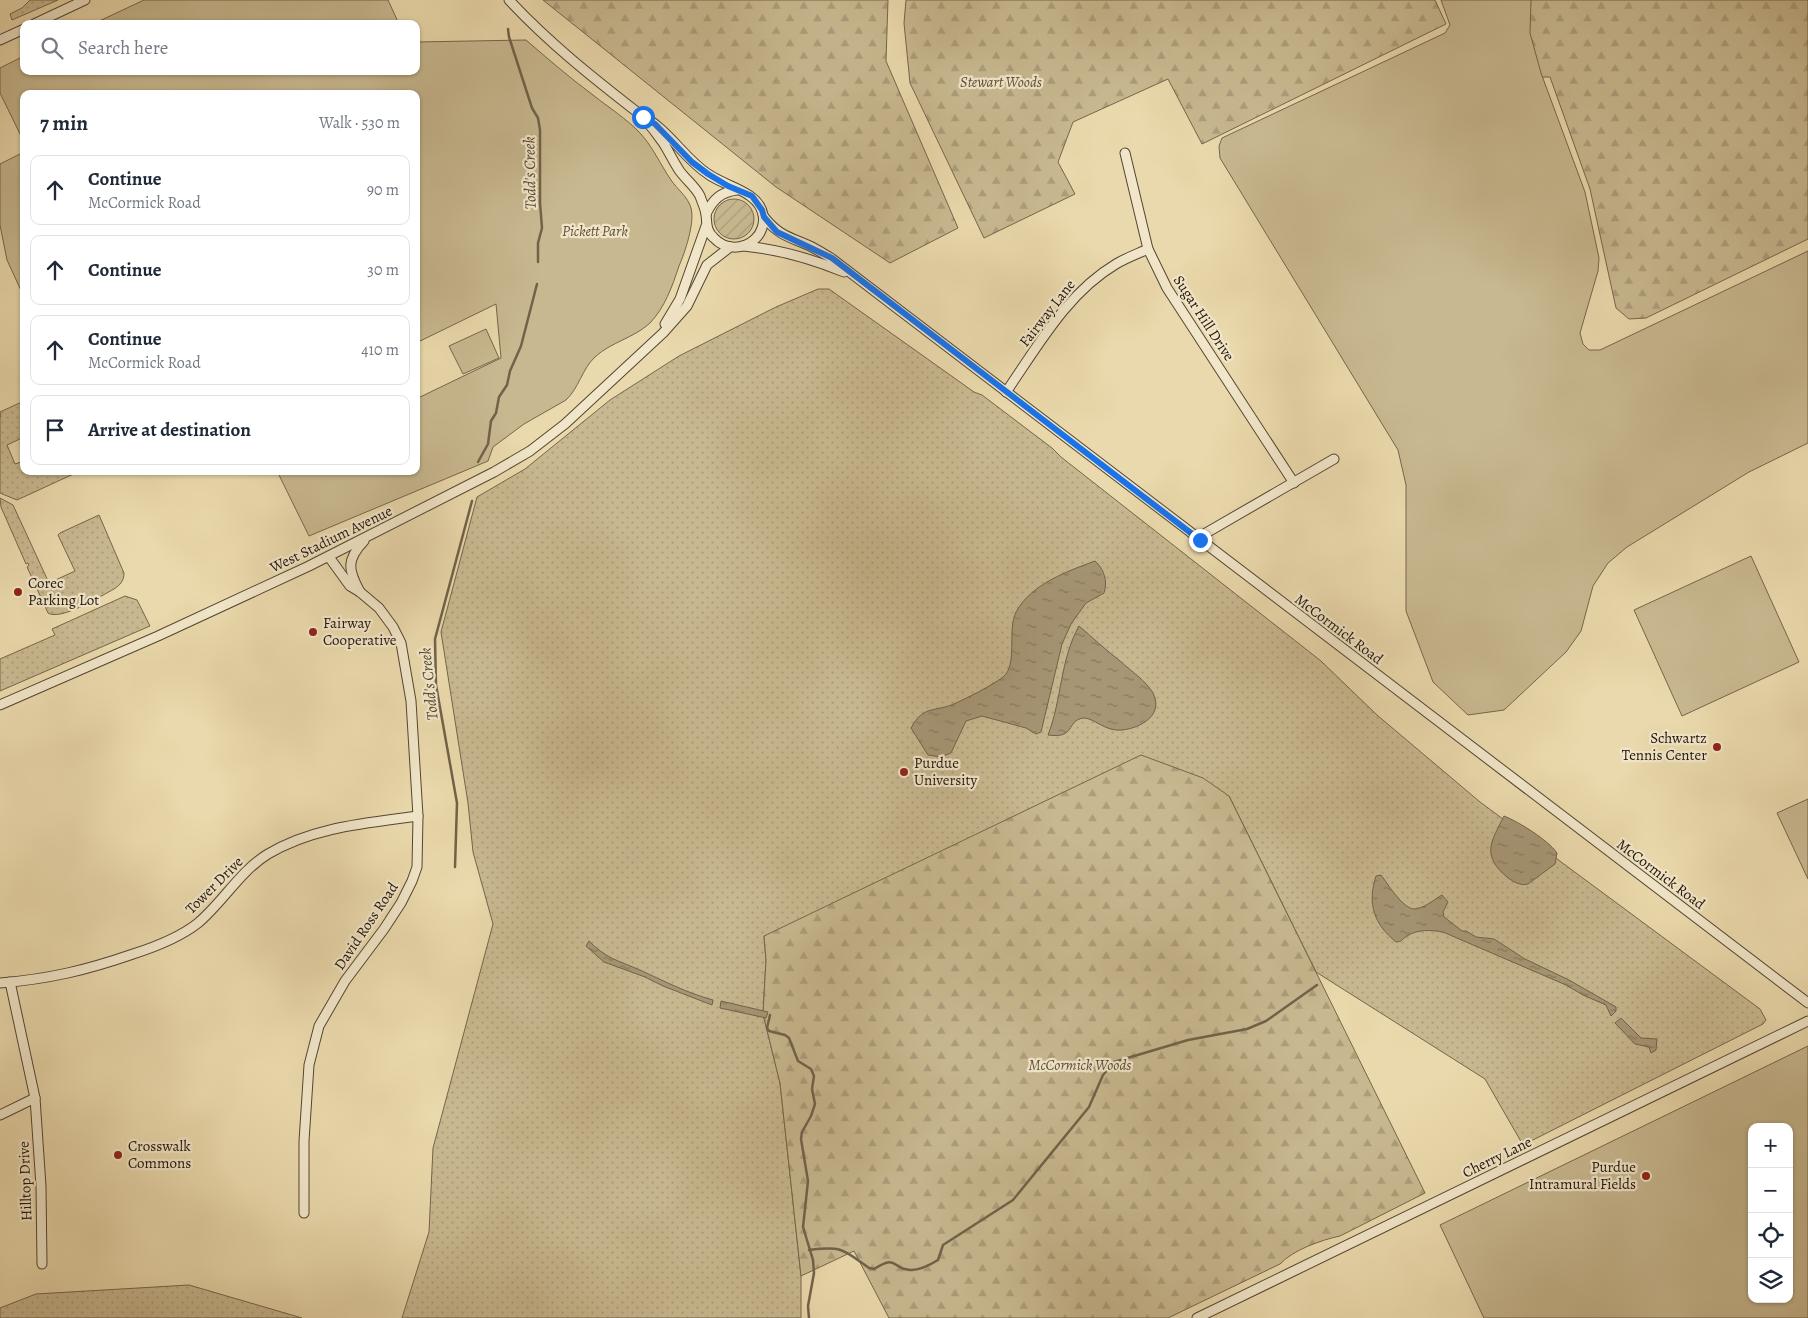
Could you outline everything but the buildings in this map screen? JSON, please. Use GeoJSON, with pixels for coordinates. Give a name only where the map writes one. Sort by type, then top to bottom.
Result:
{"type":"FeatureCollection","features":[{"type":"Feature","properties":{"kind":"street"},"geometry":{"type":"LineString","coordinates":[[42,20],[85,0]]}},
{"type":"Feature","properties":{"kind":"street"},"geometry":{"type":"LineString","coordinates":[[509,0],[583,69],[643,117],[655,124],[692,162],[708,174],[752,196],[762,210],[764,217],[761,231],[756,238],[743,246],[730,247],[722,245],[715,240],[706,226],[706,214],[696,191],[679,170],[660,138],[643,117]]}},
{"type":"Feature","properties":{"kind":"street"},"geometry":{"type":"LineString","coordinates":[[0,40],[20,30]]}},
{"type":"Feature","properties":{"kind":"street","name":"Sugar Hill Drive"},"geometry":{"type":"LineString","coordinates":[[1125,153],[1148,249],[1167,288],[1294,483]]}},
{"type":"Feature","properties":{"kind":"street"},"geometry":{"type":"LineString","coordinates":[[706,214],[715,198],[721,193],[737,190]]}},
{"type":"Feature","properties":{"kind":"street","name":"McCormick Road"},"geometry":{"type":"LineString","coordinates":[[764,217],[783,236],[810,246],[832,258],[853,276],[1808,1003]]}},
{"type":"Feature","properties":{"kind":"street","name":"West Stadium Avenue"},"geometry":{"type":"LineString","coordinates":[[644,349],[668,319],[680,299],[706,226]]}},
{"type":"Feature","properties":{"kind":"street","name":"McCormick Road"},"geometry":{"type":"LineString","coordinates":[[743,246],[770,249],[795,255],[853,276]]}},
{"type":"Feature","properties":{"kind":"street","name":"West Stadium Avenue"},"geometry":{"type":"LineString","coordinates":[[0,705],[176,628],[329,557],[530,452],[565,424],[663,333],[687,306],[707,265],[730,247]]}},
{"type":"Feature","properties":{"kind":"street","name":"Fairway Lane"},"geometry":{"type":"LineString","coordinates":[[1006,392],[1050,328],[1072,300],[1087,285],[1117,263],[1148,249]]}},
{"type":"Feature","properties":{"kind":"street"},"geometry":{"type":"LineString","coordinates":[[1200,540],[1206,533],[1334,459]]}},
{"type":"Feature","properties":{"kind":"street"},"geometry":{"type":"LineString","coordinates":[[360,592],[352,576],[351,560],[356,550],[368,537]]}},
{"type":"Feature","properties":{"kind":"street","name":"David Ross Road"},"geometry":{"type":"LineString","coordinates":[[304,1213],[304,1141],[309,1065],[319,1026],[354,969],[384,929],[412,881],[417,867],[418,816],[410,701],[402,648],[393,627],[384,614],[360,592],[350,586],[329,557]]}},
{"type":"Feature","properties":{"kind":"street","name":"Tower Drive"},"geometry":{"type":"LineString","coordinates":[[0,983],[51,978],[90,968],[171,939],[198,923],[242,875],[256,863],[268,854],[300,838],[349,826],[418,816]]}},
{"type":"Feature","properties":{"kind":"street","name":"Hilltop Drive"},"geometry":{"type":"LineString","coordinates":[[10,982],[35,1098],[41,1186],[42,1264]]}},
{"type":"Feature","properties":{"kind":"street","name":"Cherry Lane"},"geometry":{"type":"LineString","coordinates":[[1197,1318],[1808,1021]]}},
{"type":"Feature","properties":{"kind":"street"},"geometry":{"type":"LineString","coordinates":[[0,1115],[35,1098]]}},
{"type":"Feature","properties":{"kind":"green space"},"geometry":{"type":"Polygon","coordinates":[[[30,0],[58,0],[12,20],[10,14],[22,8],[30,0]]]}},
{"type":"Feature","properties":{"kind":"green space"},"geometry":{"type":"Polygon","coordinates":[[[144,0],[388,0],[397,20],[102,20],[144,0]]]}},
{"type":"Feature","properties":{"kind":"green space"},"geometry":{"type":"Polygon","coordinates":[[[543,0],[888,0],[886,61],[958,228],[890,263],[776,187],[543,0]]]}},
{"type":"Feature","properties":{"kind":"green space","name":"Stewart Woods"},"geometry":{"type":"Polygon","coordinates":[[[906,0],[1435,0],[1446,24],[1202,144],[1168,79],[1073,122],[1058,162],[1075,194],[984,238],[910,83],[904,23],[906,0]]]}},
{"type":"Feature","properties":{"kind":"green space"},"geometry":{"type":"Polygon","coordinates":[[[1441,0],[1531,0],[1530,33],[1541,73],[1585,192],[1599,258],[1598,271],[1580,333],[1583,344],[1589,350],[1600,350],[1808,251],[1808,443],[1749,472],[1627,547],[1608,563],[1593,586],[1581,631],[1566,652],[1504,710],[1468,715],[1433,682],[1406,611],[1406,485],[1398,450],[1220,158],[1219,146],[1222,138],[1445,33],[1450,25],[1441,0]]]}},
{"type":"Feature","properties":{"kind":"green space"},"geometry":{"type":"Polygon","coordinates":[[[1468,0],[1808,0],[1808,239],[1646,318],[1629,319],[1616,308],[1590,189],[1550,77],[1516,77],[1468,0]]]}},
{"type":"Feature","properties":{"kind":"green space","name":"Pickett Park"},"geometry":{"type":"Polygon","coordinates":[[[526,40],[640,133],[671,180],[687,200],[692,214],[691,229],[674,282],[660,310],[644,328],[608,347],[595,357],[566,400],[524,424],[493,447],[488,461],[309,536],[279,475],[420,475],[420,397],[501,358],[496,304],[420,341],[420,90],[20,90],[20,134],[0,93],[0,68],[20,58],[20,75],[420,75],[420,42],[526,40]]]}},
{"type":"Feature","properties":{"kind":"green space"},"geometry":{"type":"Polygon","coordinates":[[[20,154],[20,288],[7,260],[0,225],[0,164],[20,154]]]}},
{"type":"Feature","properties":{"kind":"green space"},"geometry":{"type":"Polygon","coordinates":[[[734,199],[748,205],[754,219],[748,233],[734,239],[720,233],[714,219],[720,205],[734,199]]]}},
{"type":"Feature","properties":{"kind":"green space"},"geometry":{"type":"Polygon","coordinates":[[[818,289],[829,289],[974,392],[982,395],[1052,448],[1321,661],[1377,715],[1480,802],[1760,1009],[1766,1020],[1763,1024],[1523,1145],[1485,1079],[1316,972],[1229,796],[764,936],[766,960],[763,1014],[780,1083],[801,1276],[801,1318],[402,1318],[429,1232],[433,1148],[493,924],[473,852],[468,803],[441,632],[477,497],[525,469],[610,400],[679,356],[776,307],[818,289]]]}},
{"type":"Feature","properties":{"kind":"green space"},"geometry":{"type":"Polygon","coordinates":[[[486,329],[499,358],[463,374],[449,346],[486,329]]]}},
{"type":"Feature","properties":{"kind":"green space"},"geometry":{"type":"Polygon","coordinates":[[[20,403],[20,439],[7,445],[15,464],[20,462],[20,475],[71,475],[17,500],[0,493],[0,412],[20,403]]]}},
{"type":"Feature","properties":{"kind":"green space"},"geometry":{"type":"Polygon","coordinates":[[[0,498],[13,505],[49,583],[75,571],[58,535],[99,515],[124,573],[121,582],[114,589],[71,611],[54,615],[48,613],[27,567],[29,565],[28,563],[26,564],[1,507],[0,498]]]}},
{"type":"Feature","properties":{"kind":"green space"},"geometry":{"type":"Polygon","coordinates":[[[1751,556],[1799,662],[1682,716],[1634,610],[1751,556]]]}},
{"type":"Feature","properties":{"kind":"green space"},"geometry":{"type":"Polygon","coordinates":[[[125,596],[137,600],[150,626],[0,691],[0,659],[55,635],[52,629],[125,596]]]}},
{"type":"Feature","properties":{"kind":"green space","name":"McCormick Woods"},"geometry":{"type":"Polygon","coordinates":[[[1141,755],[1203,778],[1229,796],[1425,1193],[1340,1236],[1324,1240],[1300,1250],[1280,1264],[1168,1318],[889,1318],[854,1251],[801,1276],[780,1083],[763,1014],[766,960],[764,936],[1141,755]]]}},
{"type":"Feature","properties":{"kind":"green space"},"geometry":{"type":"Polygon","coordinates":[[[1808,799],[1808,879],[1777,813],[1808,799]]]}},
{"type":"Feature","properties":{"kind":"green space","name":"Purdue Intramural Fields"},"geometry":{"type":"Polygon","coordinates":[[[1808,1046],[1808,1318],[1484,1318],[1440,1225],[1808,1046]]]}},
{"type":"Feature","properties":{"kind":"green space"},"geometry":{"type":"Polygon","coordinates":[[[189,1285],[302,1318],[0,1318],[0,1308],[36,1294],[189,1285]]]}},
{"type":"Feature","properties":{"kind":"water"},"geometry":{"type":"Polygon","coordinates":[[[1095,561],[1101,568],[1104,576],[1106,584],[1104,593],[1086,603],[1071,624],[1062,644],[1041,732],[1036,734],[1026,728],[982,716],[966,721],[951,753],[941,757],[928,755],[911,728],[916,720],[925,712],[956,703],[1003,677],[1010,664],[1013,619],[1023,602],[1040,586],[1073,569],[1095,561]]]}},
{"type":"Feature","properties":{"kind":"water"},"geometry":{"type":"Polygon","coordinates":[[[1079,626],[1138,676],[1153,693],[1156,701],[1155,708],[1149,719],[1129,729],[1116,730],[1083,718],[1074,722],[1067,732],[1063,734],[1057,736],[1048,735],[1053,721],[1068,652],[1079,626]]]}},
{"type":"Feature","properties":{"kind":"water"},"geometry":{"type":"Polygon","coordinates":[[[1504,816],[1533,832],[1557,853],[1555,864],[1528,884],[1517,883],[1507,877],[1499,869],[1491,855],[1492,841],[1504,816]]]}},
{"type":"Feature","properties":{"kind":"water"},"geometry":{"type":"Polygon","coordinates":[[[1381,875],[1400,900],[1409,908],[1414,909],[1429,904],[1442,895],[1448,902],[1443,912],[1444,917],[1462,931],[1466,931],[1476,937],[1494,939],[1525,959],[1569,980],[1616,1007],[1616,1011],[1611,1016],[1606,1005],[1566,985],[1443,932],[1420,931],[1396,942],[1382,928],[1374,913],[1373,886],[1376,876],[1381,875]]]}},
{"type":"Feature","properties":{"kind":"water"},"geometry":{"type":"Polygon","coordinates":[[[589,941],[613,958],[685,990],[713,1000],[712,1005],[604,962],[586,946],[589,941]]]}},
{"type":"Feature","properties":{"kind":"water"},"geometry":{"type":"Polygon","coordinates":[[[721,1001],[768,1012],[766,1018],[720,1008],[721,1001]]]}},
{"type":"Feature","properties":{"kind":"water"},"geometry":{"type":"Polygon","coordinates":[[[1621,1018],[1641,1038],[1657,1039],[1656,1050],[1651,1053],[1649,1047],[1635,1044],[1615,1023],[1621,1018]]]}},
{"type":"Feature","properties":{"kind":"waterway","name":"Todd's Creek"},"geometry":{"type":"LineString","coordinates":[[508,29],[532,108],[538,118],[540,130],[542,228],[538,243],[538,262]]}},
{"type":"Feature","properties":{"kind":"waterway","name":"Todd's Creek"},"geometry":{"type":"LineString","coordinates":[[478,462],[488,444],[491,421],[496,413],[499,397],[507,385],[510,371],[521,346],[537,284]]}},
{"type":"Feature","properties":{"kind":"waterway","name":"Todd's Creek"},"geometry":{"type":"LineString","coordinates":[[455,867],[457,803],[436,685],[435,639],[472,501]]}},
{"type":"Feature","properties":{"kind":"waterway"},"geometry":{"type":"LineString","coordinates":[[809,1250],[829,1248],[842,1250],[869,1268],[874,1269],[888,1262],[900,1268],[911,1270],[929,1265],[938,1260],[943,1245],[1013,1200],[1089,1107],[1103,1075],[1114,1062],[1188,1040],[1247,1029],[1266,1021],[1317,985]]}},
{"type":"Feature","properties":{"kind":"waterway"},"geometry":{"type":"LineString","coordinates":[[770,1015],[767,1028],[769,1031],[785,1035],[789,1038],[798,1061],[811,1069],[814,1076],[812,1089],[815,1104],[802,1132],[801,1139],[808,1181],[803,1227],[813,1260],[814,1273],[808,1306],[809,1318]]}},
{"type":"Feature","properties":{"kind":"place","name":"Corec Parking Lot"},"geometry":{"type":"Point","coordinates":[18,592]}},
{"type":"Feature","properties":{"kind":"place","name":"Fairway Cooperative"},"geometry":{"type":"Point","coordinates":[313,632]}},
{"type":"Feature","properties":{"kind":"place","name":"Schwartz Tennis Center"},"geometry":{"type":"Point","coordinates":[1717,747]}},
{"type":"Feature","properties":{"kind":"place","name":"Purdue University"},"geometry":{"type":"Point","coordinates":[904,772]}},
{"type":"Feature","properties":{"kind":"place","name":"Crosswalk Commons"},"geometry":{"type":"Point","coordinates":[118,1155]}},
{"type":"Feature","properties":{"kind":"place","name":"Purdue Intramural Fields"},"geometry":{"type":"Point","coordinates":[1646,1176]}},
{"type":"Feature","properties":{"kind":"route"},"geometry":{"type":"LineString","coordinates":[[643,117],[668,135],[692,162],[708,174],[728,186],[752,196],[758,202],[764,217],[777,232],[832,258],[853,276],[1200,540]]}}]}
